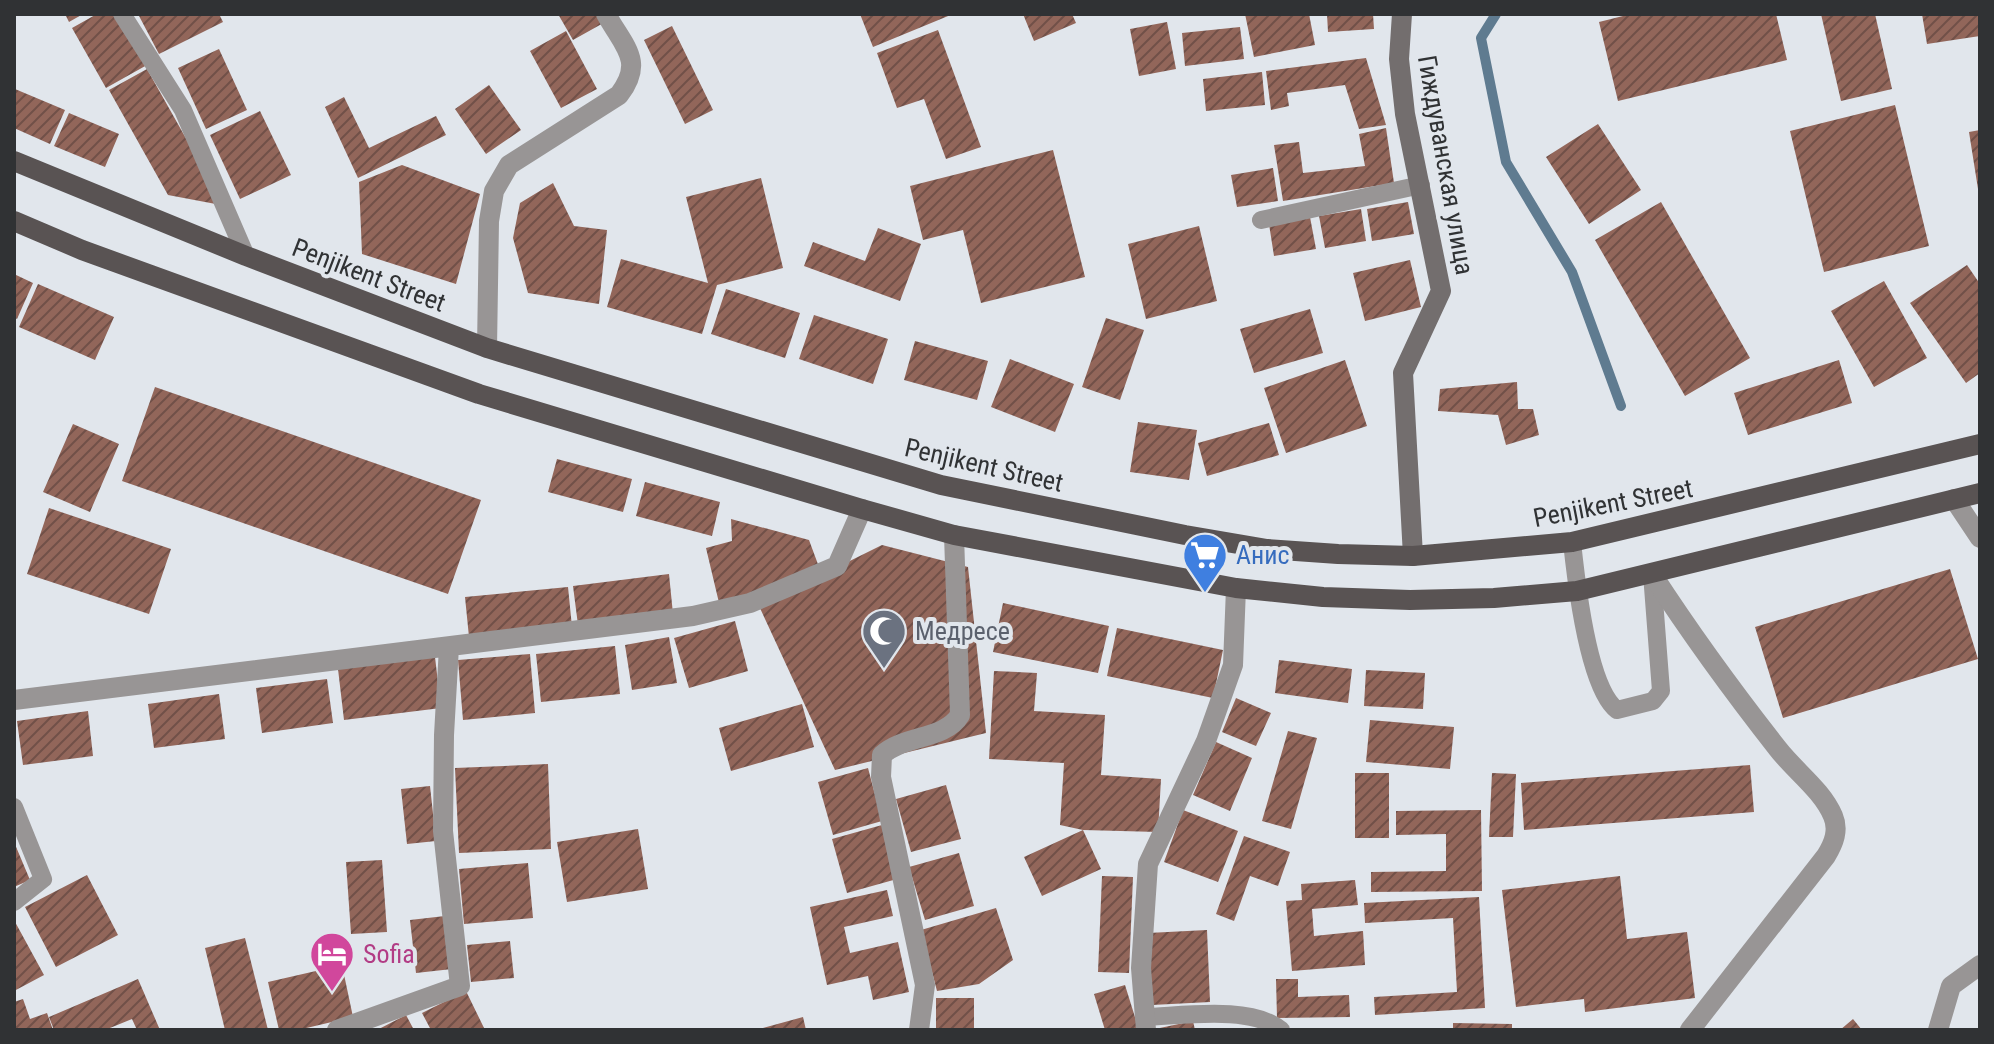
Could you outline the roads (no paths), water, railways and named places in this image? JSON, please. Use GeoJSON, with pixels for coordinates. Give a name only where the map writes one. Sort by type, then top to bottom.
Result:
{"type":"FeatureCollection","features":[{"type":"Feature","properties":{"kind":"main road","name":"Penjikent Street"},"geometry":{"type":"LineString","coordinates":[[14,161],[246,256],[487,348],[941,485],[1267,549],[1413,556],[1572,542],[1980,444]]}},
{"type":"Feature","properties":{"kind":"main road"},"geometry":{"type":"LineString","coordinates":[[14,221],[97,256],[479,394],[954,535],[1236,588],[1323,597],[1410,600],[1494,598],[1577,591],[1980,493]]}},
{"type":"Feature","properties":{"kind":"street"},"geometry":{"type":"LineString","coordinates":[[487,348],[489,221],[494,191],[509,165],[619,95],[630,80],[633,62],[606,14]]}},
{"type":"Feature","properties":{"kind":"street","name":"Гиждуванская улица"},"geometry":{"type":"LineString","coordinates":[[1402,14],[1399,59],[1405,114],[1441,291],[1403,373],[1413,556]]}},
{"type":"Feature","properties":{"kind":"street"},"geometry":{"type":"LineString","coordinates":[[1954,499],[1980,538]]}},
{"type":"Feature","properties":{"kind":"street"},"geometry":{"type":"LineString","coordinates":[[14,700],[693,616],[750,603],[837,566],[862,509]]}},
{"type":"Feature","properties":{"kind":"street"},"geometry":{"type":"LineString","coordinates":[[919,1030],[925,985],[881,777],[882,755],[891,747],[946,728],[955,723],[960,715],[954,535]]}},
{"type":"Feature","properties":{"kind":"street"},"geometry":{"type":"LineString","coordinates":[[1652,574],[1687,627],[1772,741],[1827,803],[1836,829],[1826,856],[1690,1030]]}},
{"type":"Feature","properties":{"kind":"street"},"geometry":{"type":"LineString","coordinates":[[1145,1024],[1141,956],[1148,864],[1206,741],[1233,665],[1236,588]]}},
{"type":"Feature","properties":{"kind":"street"},"geometry":{"type":"LineString","coordinates":[[337,1030],[460,986],[443,831],[449,647]]}},
{"type":"Feature","properties":{"kind":"street"},"geometry":{"type":"LineString","coordinates":[[1938,1030],[1951,986],[1980,965]]}},
{"type":"Feature","properties":{"kind":"lane"},"geometry":{"type":"LineString","coordinates":[[122,14],[183,110],[246,256]]}},
{"type":"Feature","properties":{"kind":"lane"},"geometry":{"type":"LineString","coordinates":[[1261,220],[1421,185]]}},
{"type":"Feature","properties":{"kind":"lane"},"geometry":{"type":"LineString","coordinates":[[1572,542],[1577,591],[1598,680],[1608,703],[1617,710],[1653,701],[1661,691],[1652,574]]}},
{"type":"Feature","properties":{"kind":"lane"},"geometry":{"type":"LineString","coordinates":[[14,807],[43,879],[14,902]]}},
{"type":"Feature","properties":{"kind":"lane"},"geometry":{"type":"LineString","coordinates":[[1145,1024],[1229,1014],[1273,1023],[1281,1030]]}},
{"type":"Feature","properties":{"kind":"waterway"},"geometry":{"type":"LineString","coordinates":[[1496,14],[1481,38],[1506,162],[1572,272],[1621,406]]}},
{"type":"Feature","properties":{"kind":"place","name":"Анис"},"geometry":{"type":"Point","coordinates":[1205,594]}},
{"type":"Feature","properties":{"kind":"place","name":"Медресе"},"geometry":{"type":"Point","coordinates":[884,670]}},
{"type":"Feature","properties":{"kind":"place","name":"Sofia"},"geometry":{"type":"Point","coordinates":[332,993]}}]}
